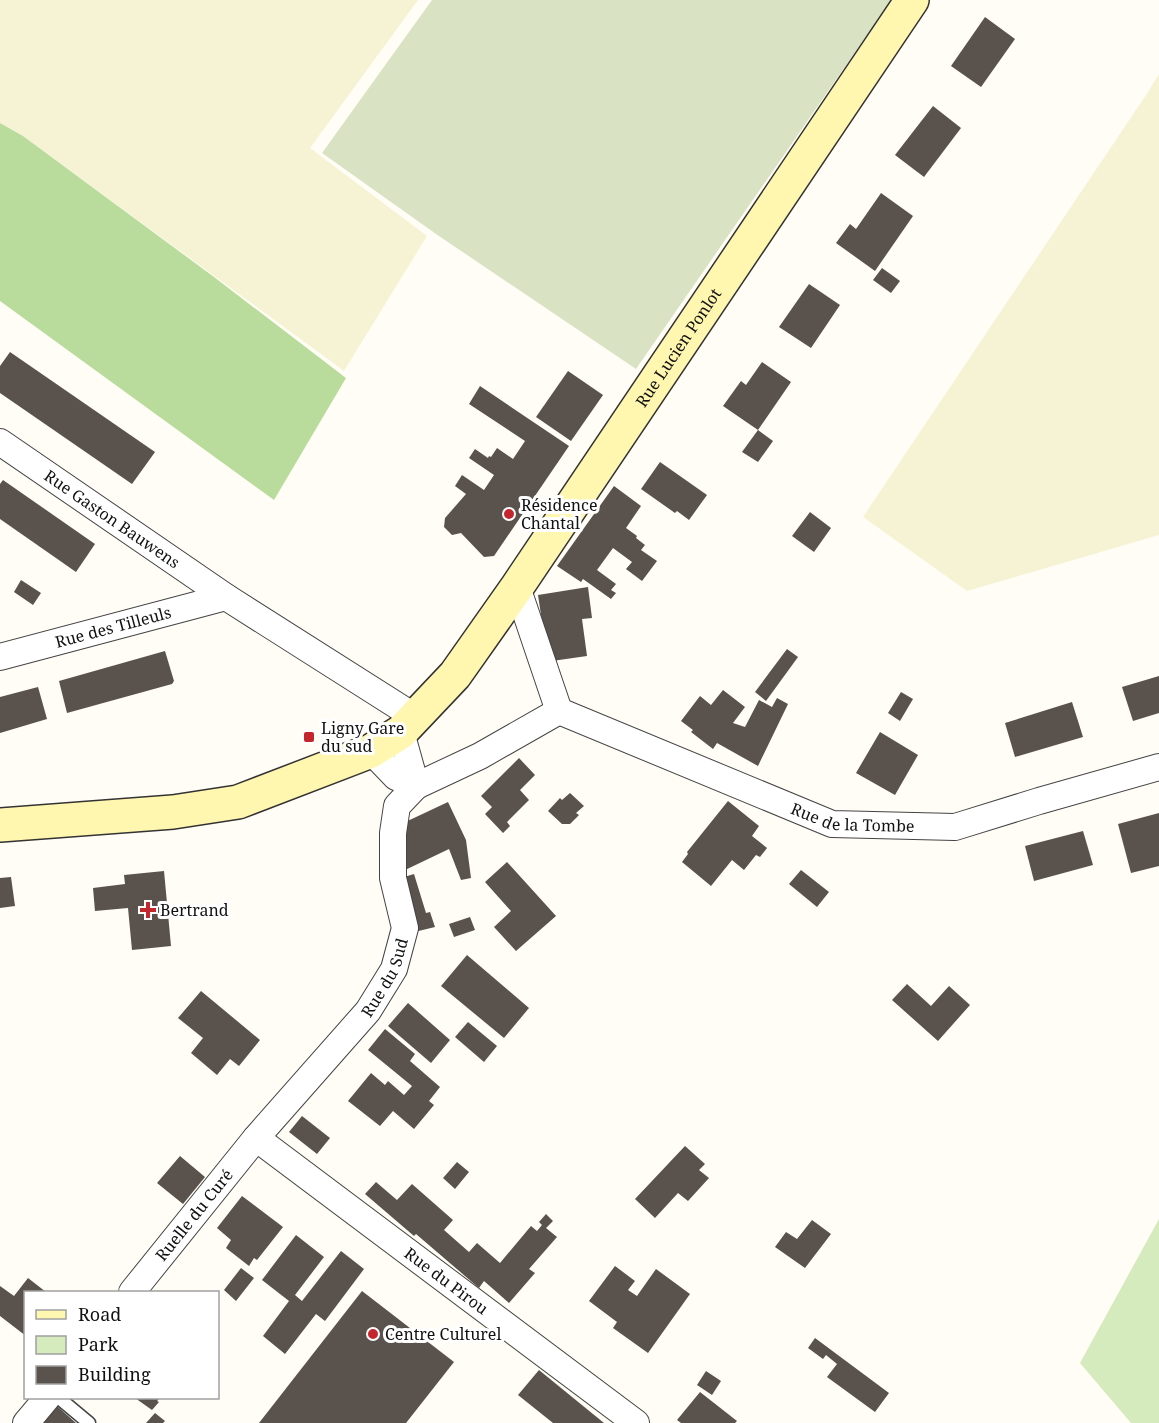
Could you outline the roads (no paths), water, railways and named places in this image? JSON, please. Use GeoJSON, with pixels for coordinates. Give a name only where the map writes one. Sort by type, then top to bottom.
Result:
{"type":"FeatureCollection","features":[{"type":"Feature","properties":{"kind":"main road","name":"Rue Lucien Ponlot"},"geometry":{"type":"LineString","coordinates":[[517,587],[912,0]]}},
{"type":"Feature","properties":{"kind":"main road"},"geometry":{"type":"LineString","coordinates":[[0,825],[173,812],[238,802],[371,751],[408,724],[455,675],[517,587]]}},
{"type":"Feature","properties":{"kind":"street","name":"Rue Gaston Bauwens"},"geometry":{"type":"LineString","coordinates":[[0,442],[226,597]]}},
{"type":"Feature","properties":{"kind":"street"},"geometry":{"type":"LineString","coordinates":[[517,587],[559,711]]}},
{"type":"Feature","properties":{"kind":"street"},"geometry":{"type":"LineString","coordinates":[[226,597],[408,724],[416,786]]}},
{"type":"Feature","properties":{"kind":"street","name":"Rue des Tilleuls"},"geometry":{"type":"LineString","coordinates":[[0,657],[226,597]]}},
{"type":"Feature","properties":{"kind":"street","name":"Rue de la Tombe"},"geometry":{"type":"LineString","coordinates":[[559,711],[832,824],[955,827],[1159,767]]}},
{"type":"Feature","properties":{"kind":"street","name":"Rue du Sud"},"geometry":{"type":"LineString","coordinates":[[256,1138],[368,1011],[394,969],[405,928],[393,878],[393,833],[397,806],[416,786],[480,756],[559,711]]}},
{"type":"Feature","properties":{"kind":"street"},"geometry":{"type":"LineString","coordinates":[[371,751],[396,777],[416,786]]}},
{"type":"Feature","properties":{"kind":"street","name":"Ruelle du Curé"},"geometry":{"type":"LineString","coordinates":[[134,1291],[256,1138]]}},
{"type":"Feature","properties":{"kind":"street","name":"Rue du Pirou"},"geometry":{"type":"LineString","coordinates":[[256,1138],[636,1423]]}},
{"type":"Feature","properties":{"kind":"street"},"geometry":{"type":"LineString","coordinates":[[26,1423],[46,1399]]}},
{"type":"Feature","properties":{"kind":"lane"},"geometry":{"type":"LineString","coordinates":[[60,1399],[89,1423]]}},
{"type":"Feature","properties":{"kind":"place","name":"Résidence Chantal"},"geometry":{"type":"Point","coordinates":[509,514]}},
{"type":"Feature","properties":{"kind":"place","name":"Ligny Gare du sud"},"geometry":{"type":"Point","coordinates":[309,737]}},
{"type":"Feature","properties":{"kind":"place","name":"Bertrand"},"geometry":{"type":"Point","coordinates":[148,910]}},
{"type":"Feature","properties":{"kind":"place","name":"Centre Culturel"},"geometry":{"type":"Point","coordinates":[373,1334]}}]}
